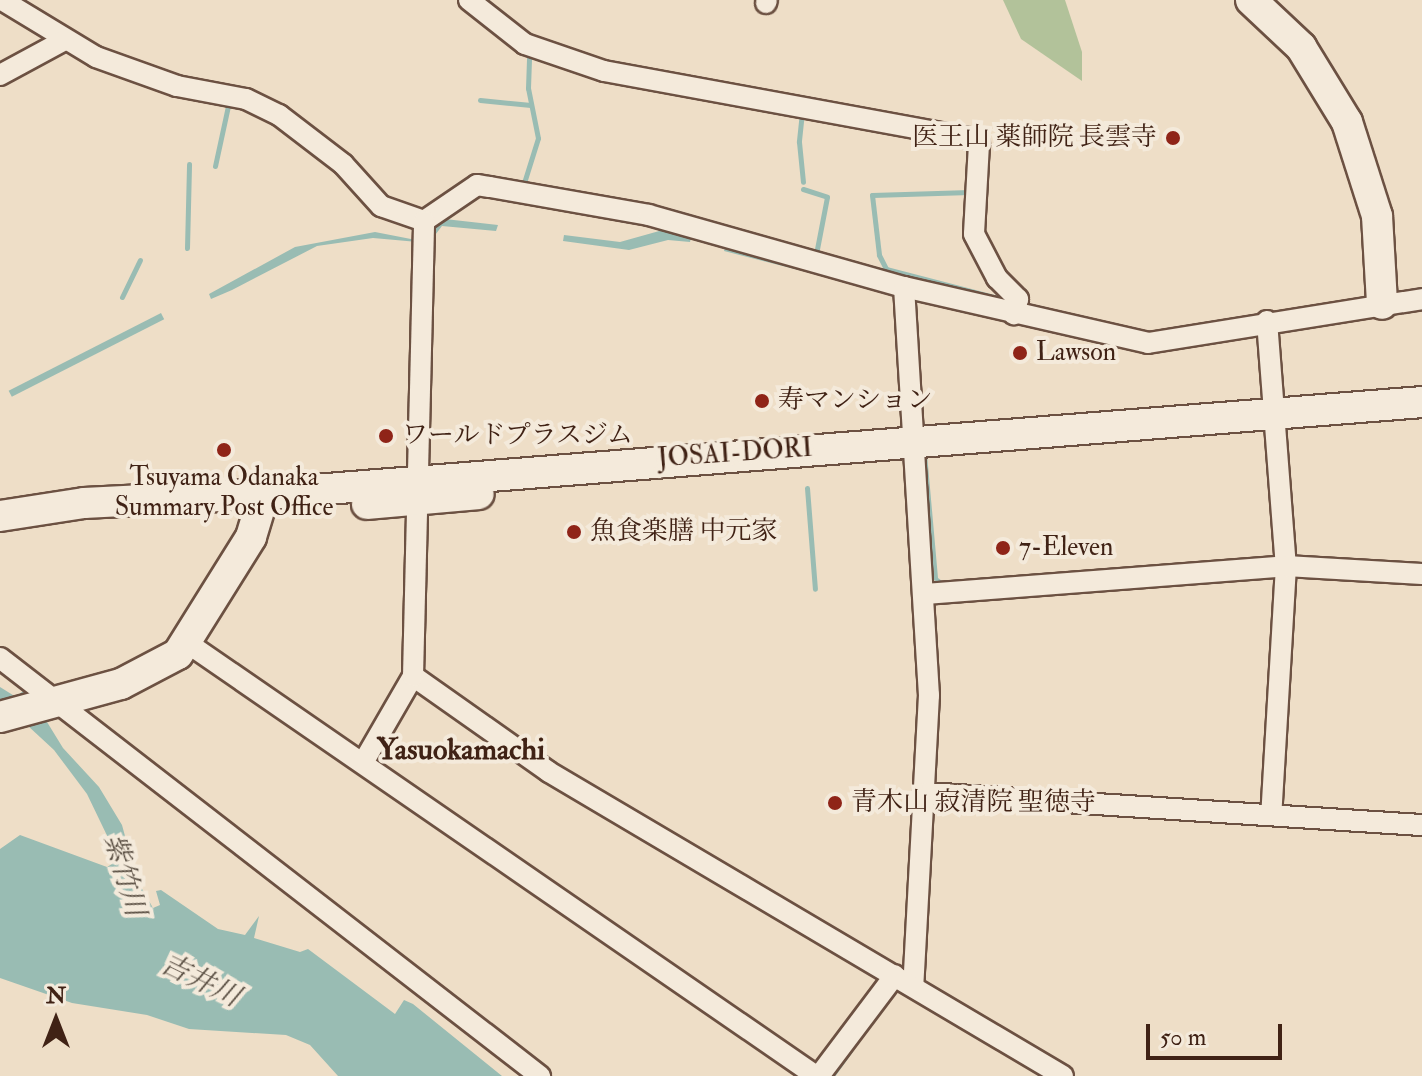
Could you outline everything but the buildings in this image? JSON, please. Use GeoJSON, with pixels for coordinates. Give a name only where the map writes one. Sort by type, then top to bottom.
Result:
{"type":"FeatureCollection","features":[{"type":"Feature","properties":{"kind":"street"},"geometry":{"type":"LineString","coordinates":[[2,0],[63,41],[135,73],[257,104],[343,164],[381,206],[424,221]]}},
{"type":"Feature","properties":{"kind":"street"},"geometry":{"type":"LineString","coordinates":[[469,0],[525,44],[604,71],[969,138],[979,144],[974,234],[997,278],[1018,299],[1014,314]]}},
{"type":"Feature","properties":{"kind":"street"},"geometry":{"type":"LineString","coordinates":[[1251,0],[1301,47],[1347,122],[1377,216],[1382,304]]}},
{"type":"Feature","properties":{"kind":"street"},"geometry":{"type":"LineString","coordinates":[[0,75],[63,41]]}},
{"type":"Feature","properties":{"kind":"street"},"geometry":{"type":"LineString","coordinates":[[424,221],[477,185],[490,187],[649,215],[904,287],[1148,343],[1267,321],[1422,299]]}},
{"type":"Feature","properties":{"kind":"street"},"geometry":{"type":"LineString","coordinates":[[364,761],[413,676],[424,221]]}},
{"type":"Feature","properties":{"kind":"street"},"geometry":{"type":"LineString","coordinates":[[904,287],[925,594],[926,793],[913,986]]}},
{"type":"Feature","properties":{"kind":"street"},"geometry":{"type":"LineString","coordinates":[[1267,321],[1286,566],[1271,815]]}},
{"type":"Feature","properties":{"kind":"street","name":"JOSAI-DORI"},"geometry":{"type":"LineString","coordinates":[[0,535],[417,489],[1274,423],[1422,402]]}},
{"type":"Feature","properties":{"kind":"street","name":"JOSAI-DORI"},"geometry":{"type":"LineString","coordinates":[[1274,423],[1422,422]]}},
{"type":"Feature","properties":{"kind":"street","name":"JOSAI-DORI"},"geometry":{"type":"LineString","coordinates":[[0,516],[84,503],[261,504]]}},
{"type":"Feature","properties":{"kind":"street"},"geometry":{"type":"LineString","coordinates":[[0,717],[121,684],[159,667],[186,642],[246,546],[261,504]]}},
{"type":"Feature","properties":{"kind":"street"},"geometry":{"type":"LineString","coordinates":[[925,594],[1286,566],[1422,574]]}},
{"type":"Feature","properties":{"kind":"street"},"geometry":{"type":"LineString","coordinates":[[186,642],[364,761],[817,1076],[895,975]]}},
{"type":"Feature","properties":{"kind":"street"},"geometry":{"type":"LineString","coordinates":[[0,658],[53,703],[540,1076]]}},
{"type":"Feature","properties":{"kind":"street"},"geometry":{"type":"LineString","coordinates":[[413,676],[549,772],[1063,1076]]}},
{"type":"Feature","properties":{"kind":"street"},"geometry":{"type":"LineString","coordinates":[[926,793],[1422,825]]}},
{"type":"Feature","properties":{"kind":"green space"},"geometry":{"type":"Polygon","coordinates":[[[1003,0],[1065,0],[1082,52],[1082,81],[1021,39],[1003,0]]]}},
{"type":"Feature","properties":{"kind":"water"},"geometry":{"type":"Polygon","coordinates":[[[436,218],[498,225],[496,231],[442,226],[429,243],[373,238],[317,246],[232,290],[211,299],[209,294],[295,247],[375,232],[416,240],[436,218]]]}},
{"type":"Feature","properties":{"kind":"water"},"geometry":{"type":"Polygon","coordinates":[[[670,228],[692,233],[690,242],[668,240],[629,250],[563,241],[564,235],[620,242],[670,228]]]}},
{"type":"Feature","properties":{"kind":"water"},"geometry":{"type":"Polygon","coordinates":[[[726,245],[904,278],[889,293],[724,251],[726,245]]]}},
{"type":"Feature","properties":{"kind":"water"},"geometry":{"type":"Polygon","coordinates":[[[161,313],[164,319],[12,397],[9,391],[161,313]]]}},
{"type":"Feature","properties":{"kind":"water"},"geometry":{"type":"Polygon","coordinates":[[[917,341],[938,578],[942,581],[1276,559],[942,585],[934,580],[917,341]]]}},
{"type":"Feature","properties":{"kind":"water"},"geometry":{"type":"Polygon","coordinates":[[[0,687],[16,697],[23,691],[31,696],[63,748],[99,787],[122,825],[137,880],[153,908],[160,905],[156,891],[161,890],[218,929],[245,935],[259,916],[254,938],[300,952],[308,949],[395,1014],[404,1000],[413,1004],[502,1076],[338,1076],[310,1045],[286,1035],[189,1029],[147,1015],[72,1003],[0,978],[0,849],[20,835],[107,867],[112,864],[113,848],[87,794],[54,750],[0,700],[0,687]]]}},
{"type":"Feature","properties":{"kind":"waterway"},"geometry":{"type":"LineString","coordinates":[[523,186],[538,138],[528,88],[529,52]]}},
{"type":"Feature","properties":{"kind":"waterway"},"geometry":{"type":"LineString","coordinates":[[480,100],[531,105]]}},
{"type":"Feature","properties":{"kind":"waterway"},"geometry":{"type":"LineString","coordinates":[[215,166],[229,101]]}},
{"type":"Feature","properties":{"kind":"waterway"},"geometry":{"type":"LineString","coordinates":[[802,112],[799,142],[803,182]]}},
{"type":"Feature","properties":{"kind":"waterway"},"geometry":{"type":"LineString","coordinates":[[187,248],[189,164]]}},
{"type":"Feature","properties":{"kind":"waterway"},"geometry":{"type":"LineString","coordinates":[[803,189],[827,197],[816,254]]}},
{"type":"Feature","properties":{"kind":"waterway"},"geometry":{"type":"LineString","coordinates":[[970,192],[872,195],[879,255],[886,269],[1006,300]]}},
{"type":"Feature","properties":{"kind":"waterway"},"geometry":{"type":"LineString","coordinates":[[122,297],[140,260]]}},
{"type":"Feature","properties":{"kind":"waterway"},"geometry":{"type":"LineString","coordinates":[[807,488],[815,589]]}},
{"type":"Feature","properties":{"kind":"waterway"},"geometry":{"type":"LineString","coordinates":[[833,1074],[850,1051]]}},
{"type":"Feature","properties":{"kind":"place","name":"医王山 薬師院 長雲寺"},"geometry":{"type":"Point","coordinates":[1173,138]}},
{"type":"Feature","properties":{"kind":"place","name":"Lawson"},"geometry":{"type":"Point","coordinates":[1020,353]}},
{"type":"Feature","properties":{"kind":"place","name":"寿マンション"},"geometry":{"type":"Point","coordinates":[762,401]}},
{"type":"Feature","properties":{"kind":"place","name":"ワールドプラスジム"},"geometry":{"type":"Point","coordinates":[386,436]}},
{"type":"Feature","properties":{"kind":"place","name":"Tsuyama Odanaka Summary Post Office"},"geometry":{"type":"Point","coordinates":[224,450]}},
{"type":"Feature","properties":{"kind":"place","name":"魚食楽膳 中元家"},"geometry":{"type":"Point","coordinates":[574,532]}},
{"type":"Feature","properties":{"kind":"place","name":"7-Eleven"},"geometry":{"type":"Point","coordinates":[1003,548]}},
{"type":"Feature","properties":{"kind":"place","name":"青木山 寂清院 聖徳寺"},"geometry":{"type":"Point","coordinates":[835,803]}},
{"type":"Feature","properties":{"kind":"district","name":"Yasuokamachi"},"geometry":{"type":"Point","coordinates":[461,750]}},
{"type":"Feature","properties":{"kind":"water label","name":"紫竹川"},"geometry":{"type":"Point","coordinates":[124,875]}},
{"type":"Feature","properties":{"kind":"water label","name":"吉井川"},"geometry":{"type":"Point","coordinates":[200,981]}}]}
